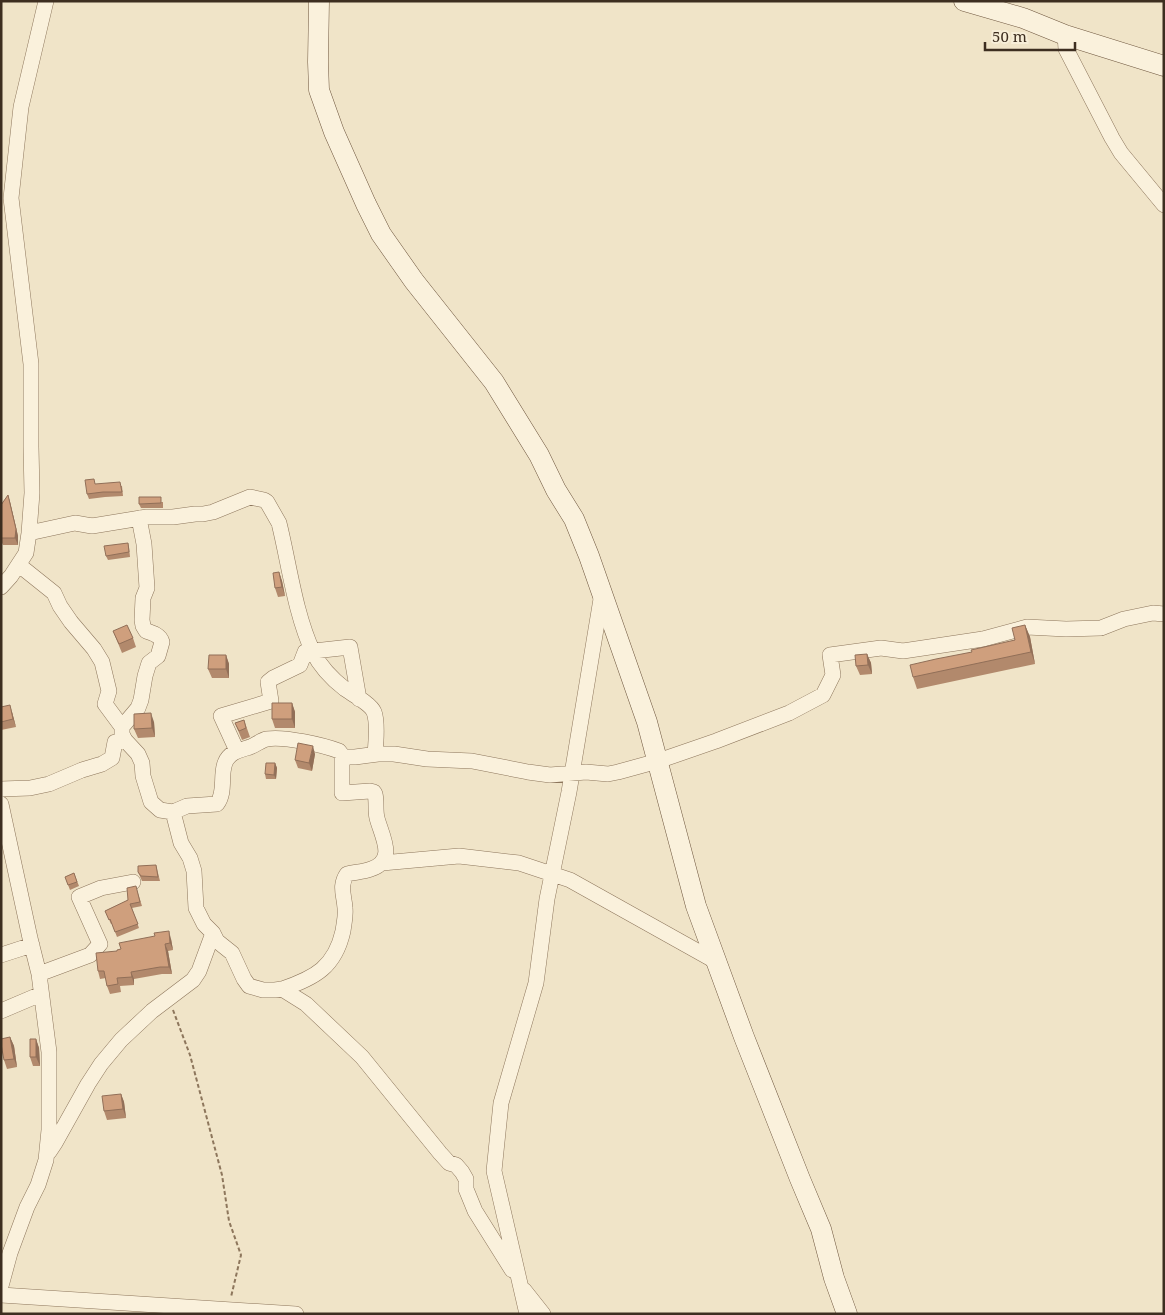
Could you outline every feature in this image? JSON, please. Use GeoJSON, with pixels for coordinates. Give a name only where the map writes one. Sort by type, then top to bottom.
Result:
{"type":"FeatureCollection","features":[{"type":"Feature","properties":{"kind":"street"},"geometry":{"type":"LineString","coordinates":[[46,1],[21,107],[11,198],[31,364],[32,493],[26,553],[8,575],[54,593],[60,606],[94,649],[102,662],[109,691],[105,704],[138,754],[142,762],[143,776],[151,802],[160,810],[173,812],[187,806],[217,804],[222,792],[226,761],[238,751],[266,739],[303,742],[337,750],[342,756],[342,793],[370,791],[375,794],[376,816],[385,845],[385,858],[382,864]]}},
{"type":"Feature","properties":{"kind":"street"},"geometry":{"type":"LineString","coordinates":[[319,1],[319,90],[334,132],[366,204],[382,234],[414,281],[494,382],[539,455],[556,490],[574,519],[602,591],[647,722],[696,906],[768,1099],[821,1229],[834,1278],[847,1314]]}},
{"type":"Feature","properties":{"kind":"street"},"geometry":{"type":"LineString","coordinates":[[964,1],[1024,18],[1065,35],[1164,66]]}},
{"type":"Feature","properties":{"kind":"street"},"geometry":{"type":"LineString","coordinates":[[1065,35],[1066,49],[1112,138],[1164,205]]}},
{"type":"Feature","properties":{"kind":"street"},"geometry":{"type":"LineString","coordinates":[[29,533],[75,522],[92,526],[139,518],[202,514],[213,512],[250,497],[267,502],[279,523],[295,593],[313,651],[317,660],[329,674],[344,688],[372,708],[376,735],[375,754]]}},
{"type":"Feature","properties":{"kind":"street"},"geometry":{"type":"LineString","coordinates":[[1,789],[30,788],[49,784],[102,764],[112,758],[115,742],[123,733],[138,708],[149,664],[158,656],[162,642],[160,637],[146,631],[143,626],[142,598],[147,588],[144,544],[139,518]]}},
{"type":"Feature","properties":{"kind":"street"},"geometry":{"type":"LineString","coordinates":[[527,1314],[494,1171],[501,1103],[536,983],[547,899],[572,774],[602,591]]}},
{"type":"Feature","properties":{"kind":"street"},"geometry":{"type":"LineString","coordinates":[[342,756],[394,754],[427,759],[472,761],[550,775],[586,772],[608,774],[636,768],[716,741],[789,713],[823,696],[833,675],[830,655],[881,648],[902,651],[983,638],[1027,627],[1101,628],[1124,619],[1154,613],[1164,614]]}},
{"type":"Feature","properties":{"kind":"street"},"geometry":{"type":"LineString","coordinates":[[238,751],[221,716],[271,701],[268,682],[300,665],[304,652],[350,646],[359,699]]}},
{"type":"Feature","properties":{"kind":"street"},"geometry":{"type":"LineString","coordinates":[[1,804],[32,946],[40,974],[49,1052],[49,1130],[47,1154],[38,1185],[27,1207],[10,1253],[1,1286]]}},
{"type":"Feature","properties":{"kind":"street"},"geometry":{"type":"LineString","coordinates":[[173,812],[181,843],[190,858],[194,871],[196,908],[204,924],[213,933],[217,941],[232,953],[248,986],[263,990],[282,989],[306,980],[329,963],[338,948],[345,921],[342,883],[347,874],[370,869],[382,864],[460,856],[519,863],[570,880],[716,961]]}},
{"type":"Feature","properties":{"kind":"street"},"geometry":{"type":"LineString","coordinates":[[40,974],[90,955],[100,944],[79,897],[101,888],[133,882]]}},
{"type":"Feature","properties":{"kind":"street"},"geometry":{"type":"LineString","coordinates":[[47,1154],[88,1084],[101,1064],[121,1040],[152,1011],[193,980],[199,971],[213,933]]}},
{"type":"Feature","properties":{"kind":"street"},"geometry":{"type":"LineString","coordinates":[[1,956],[32,946]]}},
{"type":"Feature","properties":{"kind":"street"},"geometry":{"type":"LineString","coordinates":[[282,989],[306,1004],[362,1056],[440,1153],[449,1163],[456,1165],[462,1172],[466,1178],[466,1189],[475,1211],[519,1282],[543,1314]]}},
{"type":"Feature","properties":{"kind":"street"},"geometry":{"type":"LineString","coordinates":[[1,1011],[42,994]]}},
{"type":"Feature","properties":{"kind":"street"},"geometry":{"type":"LineString","coordinates":[[1,1295],[296,1314]]}},
{"type":"Feature","properties":{"kind":"path"},"geometry":{"type":"LineString","coordinates":[[169,998],[190,1055],[222,1175],[229,1221],[241,1255],[228,1310]]}},
{"type":"Feature","properties":{"kind":"building"},"geometry":{"type":"Polygon","coordinates":[[[94,479],[95,484],[120,482],[122,492],[87,494],[85,480],[94,479]]]}},
{"type":"Feature","properties":{"kind":"building"},"geometry":{"type":"Polygon","coordinates":[[[8,495],[16,529],[15,538],[1,538],[1,505],[8,495]]]}},
{"type":"Feature","properties":{"kind":"building"},"geometry":{"type":"Polygon","coordinates":[[[139,497],[161,497],[161,503],[139,504],[139,497]]]}},
{"type":"Feature","properties":{"kind":"building"},"geometry":{"type":"Polygon","coordinates":[[[128,543],[129,552],[106,556],[104,546],[128,543]]]}},
{"type":"Feature","properties":{"kind":"building"},"geometry":{"type":"Polygon","coordinates":[[[279,572],[282,587],[275,588],[273,573],[279,572]]]}},
{"type":"Feature","properties":{"kind":"building"},"geometry":{"type":"Polygon","coordinates":[[[127,625],[133,638],[119,644],[113,631],[127,625]]]}},
{"type":"Feature","properties":{"kind":"building"},"geometry":{"type":"Polygon","coordinates":[[[1025,625],[1031,652],[913,677],[910,665],[972,652],[971,650],[1015,640],[1012,628],[1025,625]]]}},
{"type":"Feature","properties":{"kind":"building"},"geometry":{"type":"Polygon","coordinates":[[[867,654],[868,665],[856,666],[855,655],[867,654]]]}},
{"type":"Feature","properties":{"kind":"building"},"geometry":{"type":"Polygon","coordinates":[[[209,655],[226,655],[226,669],[208,669],[209,655]]]}},
{"type":"Feature","properties":{"kind":"building"},"geometry":{"type":"Polygon","coordinates":[[[272,703],[292,703],[292,719],[272,719],[272,703]]]}},
{"type":"Feature","properties":{"kind":"building"},"geometry":{"type":"Polygon","coordinates":[[[10,705],[13,719],[1,722],[1,707],[10,705]]]}},
{"type":"Feature","properties":{"kind":"building"},"geometry":{"type":"Polygon","coordinates":[[[151,713],[152,728],[134,729],[134,714],[151,713]]]}},
{"type":"Feature","properties":{"kind":"building"},"geometry":{"type":"Polygon","coordinates":[[[244,720],[246,728],[239,731],[235,723],[244,720]]]}},
{"type":"Feature","properties":{"kind":"building"},"geometry":{"type":"Polygon","coordinates":[[[298,743],[313,746],[309,763],[295,760],[298,743]]]}},
{"type":"Feature","properties":{"kind":"building"},"geometry":{"type":"Polygon","coordinates":[[[266,763],[275,763],[274,775],[265,774],[266,763]]]}},
{"type":"Feature","properties":{"kind":"building"},"geometry":{"type":"Polygon","coordinates":[[[156,865],[158,877],[141,876],[138,872],[138,866],[156,865]]]}},
{"type":"Feature","properties":{"kind":"building"},"geometry":{"type":"Polygon","coordinates":[[[74,873],[77,882],[68,885],[65,877],[74,873]]]}},
{"type":"Feature","properties":{"kind":"building"},"geometry":{"type":"Polygon","coordinates":[[[136,886],[140,902],[130,904],[138,924],[115,932],[105,911],[128,900],[127,888],[136,886]]]}},
{"type":"Feature","properties":{"kind":"building"},"geometry":{"type":"Polygon","coordinates":[[[169,931],[170,943],[165,944],[169,967],[131,972],[132,977],[117,978],[118,984],[107,986],[104,971],[98,971],[96,953],[117,951],[121,949],[119,943],[155,936],[154,933],[169,931]]]}},
{"type":"Feature","properties":{"kind":"building"},"geometry":{"type":"Polygon","coordinates":[[[10,1037],[14,1059],[4,1060],[1,1039],[10,1037]]]}},
{"type":"Feature","properties":{"kind":"building"},"geometry":{"type":"Polygon","coordinates":[[[30,1039],[36,1039],[36,1057],[30,1057],[30,1039]]]}},
{"type":"Feature","properties":{"kind":"building"},"geometry":{"type":"Polygon","coordinates":[[[121,1094],[123,1109],[104,1111],[102,1096],[121,1094]]]}}]}
